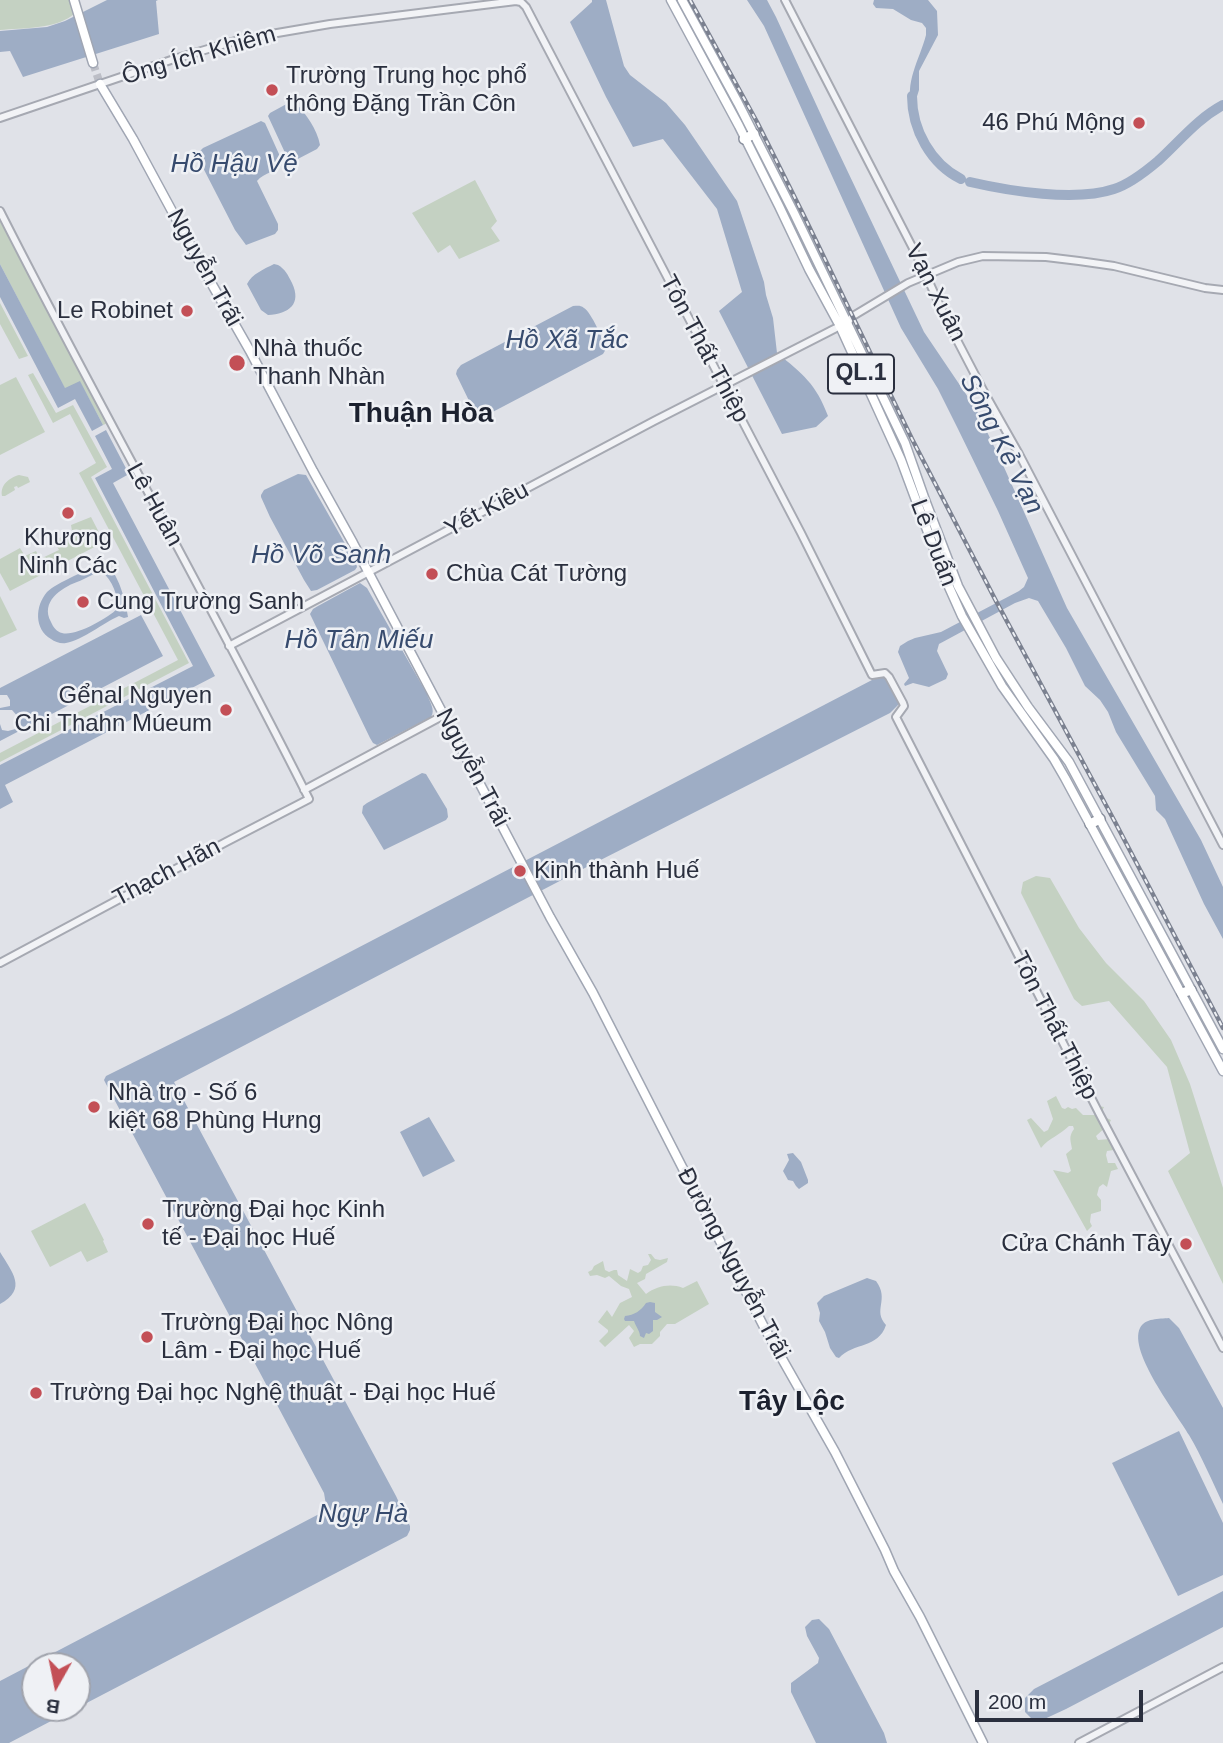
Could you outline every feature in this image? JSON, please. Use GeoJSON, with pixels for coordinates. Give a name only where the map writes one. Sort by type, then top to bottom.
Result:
{"type":"FeatureCollection","features":[{"type":"Feature","properties":{"kind":"highway"},"geometry":{"type":"LineString","coordinates":[[744,139],[754,134]]}},
{"type":"Feature","properties":{"kind":"highway"},"geometry":{"type":"LineString","coordinates":[[1090,824],[1100,819]]}},
{"type":"Feature","properties":{"kind":"main road"},"geometry":{"type":"LineString","coordinates":[[74,0],[93,63]]}},
{"type":"Feature","properties":{"kind":"main road","name":"Lê Duẩn"},"geometry":{"type":"LineString","coordinates":[[671,0],[739,126],[809,270],[843,325],[911,456],[958,586],[996,658],[1069,762],[1187,991],[1223,1072]]}},
{"type":"Feature","properties":{"kind":"main road","name":"Lê Duẩn"},"geometry":{"type":"LineString","coordinates":[[682,0],[794,213],[901,460],[962,616],[1002,686],[1054,759],[1223,1049]]}},
{"type":"Feature","properties":{"kind":"main road","name":"Nguyễn Trãi"},"geometry":{"type":"LineString","coordinates":[[100,84],[250,351],[539,897]]}},
{"type":"Feature","properties":{"kind":"main road"},"geometry":{"type":"LineString","coordinates":[[901,460],[911,456]]}},
{"type":"Feature","properties":{"kind":"main road","name":"Đường Nguyễn Trãi"},"geometry":{"type":"LineString","coordinates":[[539,897],[611,1027],[771,1339],[835,1452],[983,1743]]}},
{"type":"Feature","properties":{"kind":"street","name":"Vạn Xuân"},"geometry":{"type":"LineString","coordinates":[[785,0],[984,392],[1223,845]]}},
{"type":"Feature","properties":{"kind":"street","name":"Ông Ích Khiêm"},"geometry":{"type":"LineString","coordinates":[[0,118],[208,48],[271,33],[516,1],[522,2],[526,7]]}},
{"type":"Feature","properties":{"kind":"street","name":"Tôn Thất Thiệp"},"geometry":{"type":"LineString","coordinates":[[526,7],[872,675],[885,673],[890,677],[904,706],[896,717],[1223,1348]]}},
{"type":"Feature","properties":{"kind":"street","name":"Lê Huân"},"geometry":{"type":"LineString","coordinates":[[0,211],[309,799]]}},
{"type":"Feature","properties":{"kind":"street"},"geometry":{"type":"LineString","coordinates":[[843,325],[853,316],[908,284],[958,262],[983,256],[1032,257],[1114,266],[1223,290]]}},
{"type":"Feature","properties":{"kind":"street","name":"Yết Kiêu"},"geometry":{"type":"LineString","coordinates":[[229,646],[744,374],[843,325]]}},
{"type":"Feature","properties":{"kind":"street"},"geometry":{"type":"LineString","coordinates":[[304,790],[444,715]]}},
{"type":"Feature","properties":{"kind":"street","name":"Thạch Hãn"},"geometry":{"type":"LineString","coordinates":[[0,963],[309,799]]}},
{"type":"Feature","properties":{"kind":"street"},"geometry":{"type":"LineString","coordinates":[[1079,1743],[1223,1667]]}},
{"type":"Feature","properties":{"kind":"green space"},"geometry":{"type":"Polygon","coordinates":[[[0,0],[71,0],[75,13],[50,25],[0,30],[0,0]]]}},
{"type":"Feature","properties":{"kind":"green space"},"geometry":{"type":"Polygon","coordinates":[[[475,180],[497,221],[491,228],[500,241],[459,259],[450,245],[438,253],[412,213],[475,180]]]}},
{"type":"Feature","properties":{"kind":"green space"},"geometry":{"type":"Polygon","coordinates":[[[0,221],[110,422],[103,425],[80,382],[65,389],[0,264],[0,221]]]}},
{"type":"Feature","properties":{"kind":"green space"},"geometry":{"type":"Polygon","coordinates":[[[0,303],[28,356],[19,359],[0,324],[0,303]]]}},
{"type":"Feature","properties":{"kind":"green space"},"geometry":{"type":"Polygon","coordinates":[[[33,373],[56,413],[73,405],[107,467],[91,477],[189,663],[0,762],[0,753],[178,660],[79,473],[96,463],[70,414],[53,423],[28,375],[33,373]]]}},
{"type":"Feature","properties":{"kind":"green space"},"geometry":{"type":"Polygon","coordinates":[[[16,377],[45,432],[0,455],[0,385],[16,377]]]}},
{"type":"Feature","properties":{"kind":"green space"},"geometry":{"type":"Polygon","coordinates":[[[19,475],[28,477],[30,482],[18,488],[14,487],[15,490],[2,496],[6,483],[19,475]]]}},
{"type":"Feature","properties":{"kind":"green space"},"geometry":{"type":"Polygon","coordinates":[[[91,517],[104,542],[10,591],[0,573],[0,559],[20,548],[25,556],[36,551],[40,559],[59,550],[54,541],[72,531],[71,525],[91,517]]]}},
{"type":"Feature","properties":{"kind":"green space"},"geometry":{"type":"Polygon","coordinates":[[[0,596],[17,630],[0,638],[0,596]]]}},
{"type":"Feature","properties":{"kind":"green space"},"geometry":{"type":"Polygon","coordinates":[[[1036,876],[1050,878],[1079,928],[1106,963],[1144,1001],[1171,1040],[1190,1084],[1223,1188],[1223,1284],[1168,1171],[1190,1153],[1167,1067],[1109,1001],[1082,1006],[1074,999],[1021,893],[1023,882],[1036,876]]]}},
{"type":"Feature","properties":{"kind":"green space"},"geometry":{"type":"Polygon","coordinates":[[[1056,1096],[1062,1108],[1076,1108],[1083,1115],[1096,1115],[1100,1112],[1098,1106],[1104,1107],[1100,1115],[1111,1120],[1096,1136],[1098,1140],[1110,1139],[1121,1149],[1107,1151],[1108,1163],[1115,1163],[1118,1169],[1111,1171],[1107,1187],[1103,1184],[1099,1187],[1097,1195],[1101,1200],[1101,1211],[1091,1214],[1092,1226],[1087,1231],[1053,1170],[1068,1173],[1071,1171],[1066,1154],[1072,1149],[1070,1137],[1073,1126],[1069,1126],[1041,1148],[1027,1120],[1031,1118],[1044,1132],[1048,1130],[1053,1119],[1047,1101],[1056,1096]]]}},
{"type":"Feature","properties":{"kind":"green space"},"geometry":{"type":"Polygon","coordinates":[[[85,1203],[108,1252],[87,1262],[81,1251],[50,1267],[31,1231],[85,1203]]]}},
{"type":"Feature","properties":{"kind":"green space"},"geometry":{"type":"Polygon","coordinates":[[[648,1254],[660,1260],[668,1258],[667,1262],[646,1274],[645,1279],[637,1283],[646,1294],[664,1286],[683,1288],[697,1281],[709,1304],[675,1324],[667,1324],[652,1344],[634,1347],[629,1338],[634,1331],[629,1325],[605,1347],[599,1341],[608,1330],[598,1322],[607,1310],[612,1317],[620,1303],[632,1297],[629,1289],[609,1276],[590,1276],[588,1272],[603,1261],[605,1270],[617,1270],[618,1275],[627,1281],[630,1269],[638,1273],[643,1266],[648,1265],[651,1260],[648,1254]]]}},
{"type":"Feature","properties":{"kind":"water"},"geometry":{"type":"Polygon","coordinates":[[[107,0],[158,0],[159,34],[23,77],[10,51],[0,52],[0,31],[47,27],[107,0]]]}},
{"type":"Feature","properties":{"kind":"water"},"geometry":{"type":"Polygon","coordinates":[[[592,0],[606,0],[624,66],[630,75],[666,103],[685,125],[737,201],[764,282],[773,318],[777,353],[808,380],[828,416],[816,427],[782,434],[719,311],[742,292],[717,209],[663,139],[633,147],[570,22],[592,0]]]}},
{"type":"Feature","properties":{"kind":"water"},"geometry":{"type":"Polygon","coordinates":[[[747,0],[767,0],[924,332],[976,409],[1067,608],[1201,840],[1223,887],[1223,939],[1165,819],[1156,810],[1155,796],[1116,732],[1108,712],[1085,686],[1038,601],[1029,598],[1015,603],[939,644],[937,651],[948,674],[946,679],[929,687],[913,683],[905,686],[909,678],[898,652],[900,646],[915,638],[941,632],[1019,591],[1028,578],[938,389],[901,328],[764,26],[747,0]]]}},
{"type":"Feature","properties":{"kind":"water"},"geometry":{"type":"Polygon","coordinates":[[[874,0],[928,0],[937,11],[938,35],[919,71],[919,90],[913,109],[910,100],[911,81],[926,28],[922,23],[893,9],[876,8],[874,0]]]}},
{"type":"Feature","properties":{"kind":"water"},"geometry":{"type":"Polygon","coordinates":[[[292,101],[310,122],[320,145],[292,162],[287,157],[268,116],[292,101]]]}},
{"type":"Feature","properties":{"kind":"water","name":"Hồ Hậu Vệ"},"geometry":{"type":"Polygon","coordinates":[[[261,121],[265,123],[283,163],[257,181],[278,224],[278,230],[275,234],[246,245],[235,230],[198,158],[203,148],[261,121]]]}},
{"type":"Feature","properties":{"kind":"water"},"geometry":{"type":"Polygon","coordinates":[[[0,264],[65,388],[80,381],[103,425],[92,431],[75,399],[58,408],[0,297],[0,264]]]}},
{"type":"Feature","properties":{"kind":"water"},"geometry":{"type":"Polygon","coordinates":[[[274,264],[286,272],[295,290],[295,297],[292,306],[287,310],[268,315],[261,310],[247,284],[255,275],[274,264]]]}},
{"type":"Feature","properties":{"kind":"water","name":"Hồ Xã Tắc"},"geometry":{"type":"Polygon","coordinates":[[[573,306],[583,307],[590,315],[605,345],[603,354],[479,417],[456,374],[461,365],[573,306]]]}},
{"type":"Feature","properties":{"kind":"water"},"geometry":{"type":"Polygon","coordinates":[[[106,430],[129,474],[113,483],[215,676],[5,785],[13,802],[0,809],[0,765],[193,666],[95,478],[112,469],[95,436],[106,430]]]}},
{"type":"Feature","properties":{"kind":"water","name":"Hồ Võ Sanh"},"geometry":{"type":"Polygon","coordinates":[[[298,474],[306,475],[357,567],[311,591],[261,497],[264,490],[298,474]]]}},
{"type":"Feature","properties":{"kind":"water"},"geometry":{"type":"Polygon","coordinates":[[[105,564],[114,573],[128,617],[119,616],[73,641],[62,643],[45,635],[38,617],[40,604],[47,592],[83,572],[105,564]],[[102,572],[93,575],[65,588],[54,597],[48,608],[48,615],[57,630],[68,633],[83,630],[117,609],[116,594],[102,572]]]}},
{"type":"Feature","properties":{"kind":"water","name":"Hồ Tân Miếu"},"geometry":{"type":"Polygon","coordinates":[[[360,583],[367,588],[427,694],[432,708],[431,717],[377,745],[370,738],[310,614],[313,609],[360,583]]]}},
{"type":"Feature","properties":{"kind":"water"},"geometry":{"type":"Polygon","coordinates":[[[141,615],[163,656],[0,741],[0,724],[2,730],[19,728],[19,718],[12,710],[0,710],[10,706],[10,700],[7,695],[0,695],[0,688],[141,615]]]}},
{"type":"Feature","properties":{"kind":"water","name":"Ngự Hà"},"geometry":{"type":"Polygon","coordinates":[[[884,676],[888,678],[899,700],[899,704],[890,713],[174,1082],[396,1496],[410,1530],[407,1536],[91,1701],[91,1652],[55,1652],[321,1513],[326,1505],[324,1493],[106,1084],[106,1076],[229,1015],[884,676]]]}},
{"type":"Feature","properties":{"kind":"water"},"geometry":{"type":"Polygon","coordinates":[[[422,773],[426,774],[447,809],[448,817],[384,850],[362,813],[363,806],[422,773]]]}},
{"type":"Feature","properties":{"kind":"water"},"geometry":{"type":"Polygon","coordinates":[[[429,1117],[455,1161],[423,1177],[400,1132],[429,1117]]]}},
{"type":"Feature","properties":{"kind":"water"},"geometry":{"type":"Polygon","coordinates":[[[793,1153],[801,1162],[808,1180],[808,1183],[799,1189],[793,1181],[788,1180],[783,1171],[789,1160],[787,1154],[793,1153]]]}},
{"type":"Feature","properties":{"kind":"water"},"geometry":{"type":"Polygon","coordinates":[[[0,1252],[13,1273],[15,1286],[9,1298],[0,1304],[0,1252]]]}},
{"type":"Feature","properties":{"kind":"water"},"geometry":{"type":"Polygon","coordinates":[[[867,1278],[876,1281],[880,1288],[880,1314],[886,1325],[872,1342],[836,1357],[819,1321],[817,1303],[824,1296],[867,1278]]]}},
{"type":"Feature","properties":{"kind":"water"},"geometry":{"type":"Polygon","coordinates":[[[650,1302],[655,1303],[655,1312],[662,1317],[653,1320],[653,1331],[646,1333],[644,1338],[640,1336],[634,1321],[624,1319],[650,1302]]]}},
{"type":"Feature","properties":{"kind":"water"},"geometry":{"type":"Polygon","coordinates":[[[1169,1318],[1179,1328],[1223,1408],[1223,1504],[1194,1443],[1156,1383],[1141,1352],[1138,1339],[1142,1325],[1145,1322],[1169,1318]]]}},
{"type":"Feature","properties":{"kind":"water"},"geometry":{"type":"Polygon","coordinates":[[[1179,1431],[1223,1523],[1223,1575],[1178,1596],[1112,1463],[1179,1431]]]}},
{"type":"Feature","properties":{"kind":"water"},"geometry":{"type":"Polygon","coordinates":[[[1223,1591],[1223,1627],[1038,1722],[1025,1712],[1025,1698],[1034,1689],[1223,1591]]]}},
{"type":"Feature","properties":{"kind":"water"},"geometry":{"type":"Polygon","coordinates":[[[819,1619],[829,1629],[887,1743],[816,1743],[791,1692],[791,1683],[818,1663],[819,1658],[805,1627],[812,1620],[819,1619]]]}},
{"type":"Feature","properties":{"kind":"water","name":"Ngự Hà"},"geometry":{"type":"Polygon","coordinates":[[[21,1670],[21,1722],[49,1722],[9,1743],[0,1743],[0,1681],[21,1670]]]}},
{"type":"Feature","properties":{"kind":"waterway"},"geometry":{"type":"LineString","coordinates":[[912,96],[915,121],[925,145],[950,173],[961,179]]}},
{"type":"Feature","properties":{"kind":"waterway"},"geometry":{"type":"LineString","coordinates":[[970,182],[1023,192],[1062,195],[1099,193],[1114,189],[1132,181],[1148,169],[1197,124],[1223,105]]}},
{"type":"Feature","properties":{"kind":"tunnel"},"geometry":{"type":"LineString","coordinates":[[93,63],[100,84]]}},
{"type":"Feature","properties":{"kind":"railway"},"geometry":{"type":"LineString","coordinates":[[690,0],[757,122],[912,439],[1223,1028]]}},
{"type":"Feature","properties":{"kind":"place","name":"Trường Trung học phổ thông Đặng Trần Côn"},"geometry":{"type":"Point","coordinates":[272,90]}},
{"type":"Feature","properties":{"kind":"place","name":"46 Phú Mộng"},"geometry":{"type":"Point","coordinates":[1139,123]}},
{"type":"Feature","properties":{"kind":"place","name":"Le Robinet"},"geometry":{"type":"Point","coordinates":[187,311]}},
{"type":"Feature","properties":{"kind":"place","name":"Nhà thuốc Thanh Nhàn"},"geometry":{"type":"Point","coordinates":[237,363]}},
{"type":"Feature","properties":{"kind":"place","name":"Khương Ninh Các"},"geometry":{"type":"Point","coordinates":[68,513]}},
{"type":"Feature","properties":{"kind":"place","name":"Chùa Cát Tường"},"geometry":{"type":"Point","coordinates":[432,574]}},
{"type":"Feature","properties":{"kind":"place","name":"Cung Trường Sanh"},"geometry":{"type":"Point","coordinates":[83,602]}},
{"type":"Feature","properties":{"kind":"place","name":"Gểnal Nguyen Chi Thahn Múeum"},"geometry":{"type":"Point","coordinates":[226,710]}},
{"type":"Feature","properties":{"kind":"place","name":"Kinh thành Huế"},"geometry":{"type":"Point","coordinates":[520,871]}},
{"type":"Feature","properties":{"kind":"place","name":"Nhà trọ - Số 6 kiệt 68 Phùng Hưng"},"geometry":{"type":"Point","coordinates":[94,1107]}},
{"type":"Feature","properties":{"kind":"place","name":"Trường Đại học Kinh tế - Đại học Huế"},"geometry":{"type":"Point","coordinates":[148,1224]}},
{"type":"Feature","properties":{"kind":"place","name":"Cửa Chánh Tây"},"geometry":{"type":"Point","coordinates":[1186,1244]}},
{"type":"Feature","properties":{"kind":"place","name":"Trường Đại học Nông Lâm - Đại học Huế"},"geometry":{"type":"Point","coordinates":[147,1337]}},
{"type":"Feature","properties":{"kind":"place","name":"Trường Đại học Nghệ thuật - Đại học Huế"},"geometry":{"type":"Point","coordinates":[36,1393]}},
{"type":"Feature","properties":{"kind":"district","name":"Thuận Hòa"},"geometry":{"type":"Point","coordinates":[421,414]}},
{"type":"Feature","properties":{"kind":"district","name":"Tây Lộc"},"geometry":{"type":"Point","coordinates":[792,1402]}},
{"type":"Feature","properties":{"kind":"water label","name":"Sông Kẻ Vạn"},"geometry":{"type":"Point","coordinates":[1001,444]}}]}
